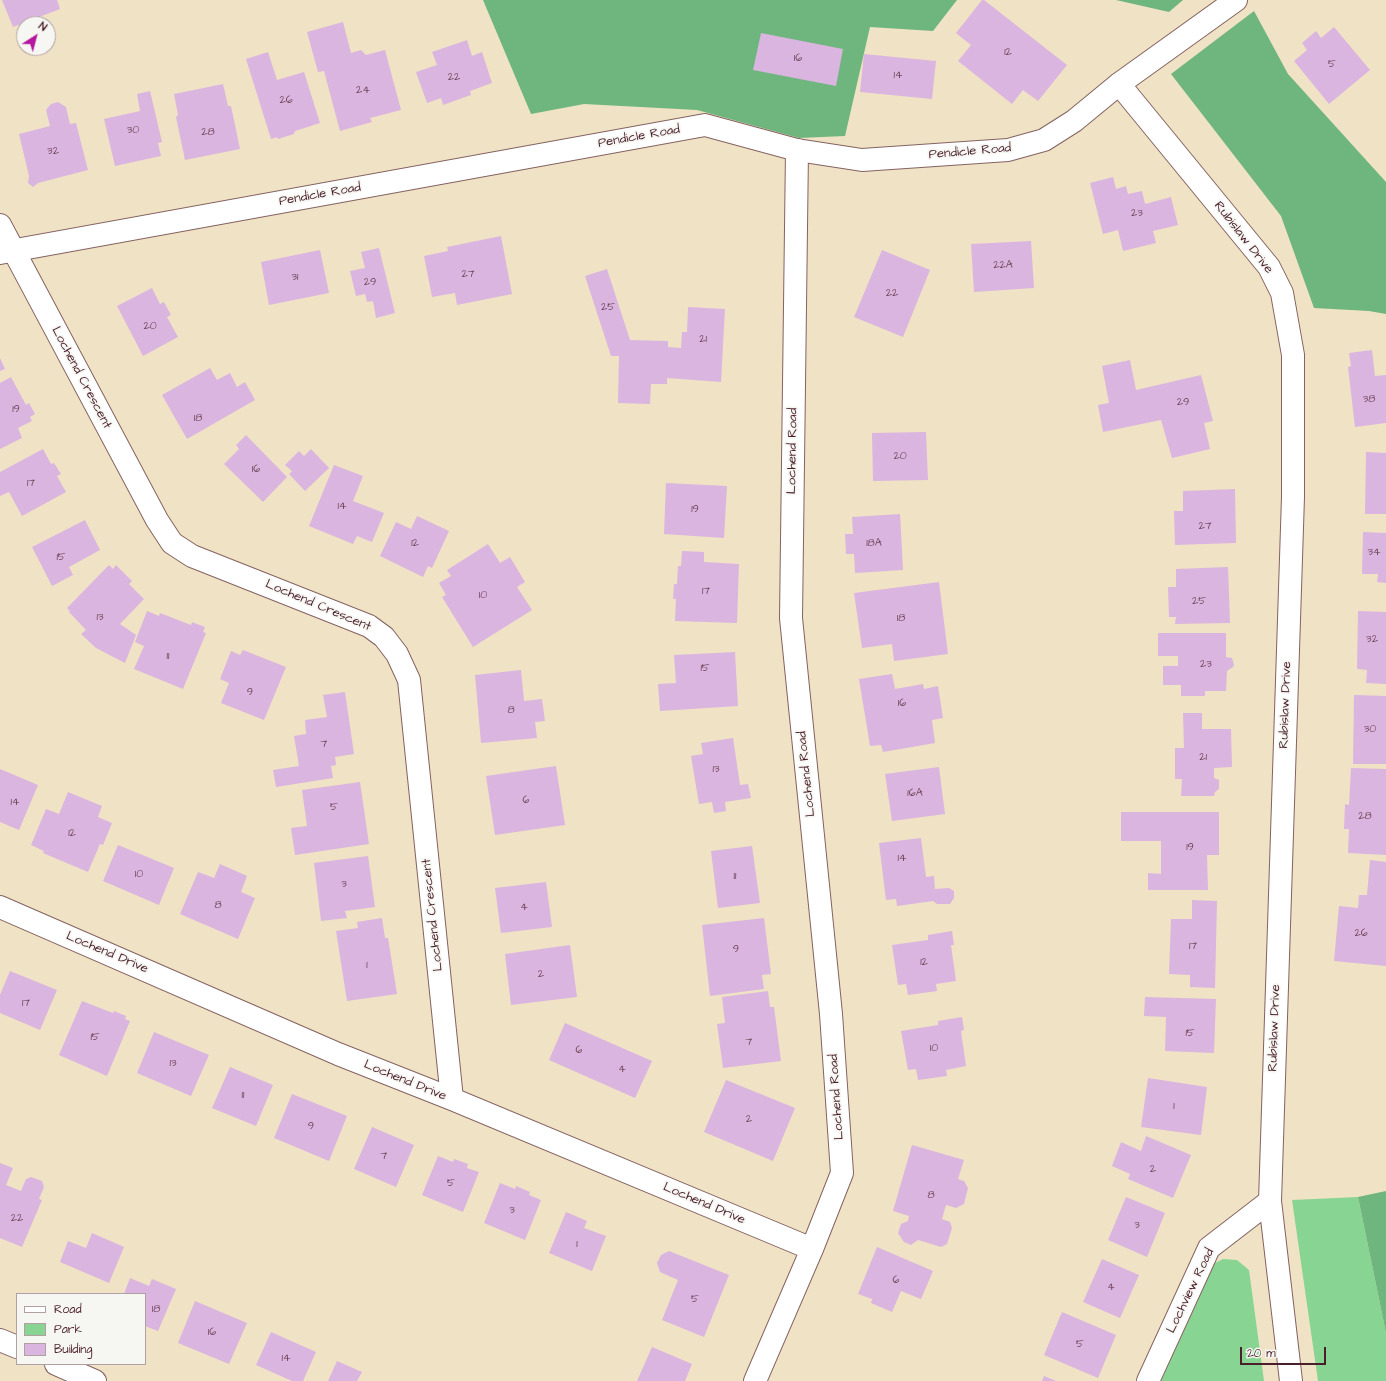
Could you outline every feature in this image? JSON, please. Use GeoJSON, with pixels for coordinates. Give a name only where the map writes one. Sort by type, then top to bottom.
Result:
{"type":"FeatureCollection","features":[{"type":"Feature","properties":{"kind":"street","name":"Pendicle Road"},"geometry":{"type":"LineString","coordinates":[[7,252],[705,125],[797,150],[862,160],[1008,150],[1044,140],[1074,121],[1119,84],[1236,0]]}},
{"type":"Feature","properties":{"kind":"street","name":"Rubislaw Drive"},"geometry":{"type":"LineString","coordinates":[[1119,84],[1269,267],[1282,293],[1293,355],[1293,505],[1270,1201],[1291,1381]]}},
{"type":"Feature","properties":{"kind":"street","name":"Lochend Road"},"geometry":{"type":"LineString","coordinates":[[755,1381],[812,1249],[842,1173],[832,1014],[791,618],[797,150]]}},
{"type":"Feature","properties":{"kind":"street","name":"Lochend Crescent"},"geometry":{"type":"LineString","coordinates":[[0,224],[7,252],[157,520],[172,543],[192,556],[369,626],[384,637],[397,654],[409,680],[452,1099]]}},
{"type":"Feature","properties":{"kind":"street","name":"Lochend Drive"},"geometry":{"type":"LineString","coordinates":[[0,907],[338,1054],[452,1099],[812,1249]]}},
{"type":"Feature","properties":{"kind":"street","name":"Lochview Road"},"geometry":{"type":"LineString","coordinates":[[1148,1381],[1209,1248],[1270,1201]]}},
{"type":"Feature","properties":{"kind":"street"},"geometry":{"type":"LineString","coordinates":[[0,1340],[16,1347]]}},
{"type":"Feature","properties":{"kind":"street"},"geometry":{"type":"LineString","coordinates":[[58,1365],[95,1381]]}},
{"type":"Feature","properties":{"kind":"green space"},"geometry":{"type":"Polygon","coordinates":[[[483,0],[957,0],[933,31],[870,27],[845,136],[799,138],[697,110],[584,104],[531,114],[483,0]]]}},
{"type":"Feature","properties":{"kind":"green space"},"geometry":{"type":"Polygon","coordinates":[[[1116,0],[1183,0],[1169,12],[1116,0]]]}},
{"type":"Feature","properties":{"kind":"green space"},"geometry":{"type":"Polygon","coordinates":[[[1254,11],[1288,74],[1386,182],[1386,314],[1369,311],[1314,308],[1281,216],[1171,74],[1254,11]]]}},
{"type":"Feature","properties":{"kind":"green space"},"geometry":{"type":"Polygon","coordinates":[[[1386,1191],[1386,1333],[1358,1197],[1386,1191]]]}},
{"type":"Feature","properties":{"kind":"green space"},"geometry":{"type":"Polygon","coordinates":[[[1358,1197],[1386,1333],[1386,1381],[1318,1381],[1292,1200],[1358,1197]]]}},
{"type":"Feature","properties":{"kind":"green space"},"geometry":{"type":"Polygon","coordinates":[[[1223,1259],[1237,1260],[1249,1270],[1264,1381],[1161,1381],[1211,1265],[1223,1259]]]}},
{"type":"Feature","properties":{"kind":"building"},"geometry":{"type":"Polygon","coordinates":[[[2,0],[57,0],[60,9],[42,16],[16,16],[16,26],[13,27],[2,0]]]}},
{"type":"Feature","properties":{"kind":"building"},"geometry":{"type":"Polygon","coordinates":[[[982,0],[984,0],[1067,65],[1038,101],[1023,90],[1012,104],[958,61],[971,45],[956,33],[982,0]]]}},
{"type":"Feature","properties":{"kind":"building"},"geometry":{"type":"Polygon","coordinates":[[[343,22],[351,53],[361,50],[366,55],[385,50],[401,110],[370,118],[372,122],[340,131],[324,71],[318,72],[307,32],[343,22]]]}},
{"type":"Feature","properties":{"kind":"building"},"geometry":{"type":"Polygon","coordinates":[[[1334,27],[1370,70],[1329,104],[1294,61],[1307,50],[1302,43],[1316,31],[1321,38],[1334,27]]]}},
{"type":"Feature","properties":{"kind":"building"},"geometry":{"type":"Polygon","coordinates":[[[761,33],[843,49],[836,86],[753,70],[761,33]]]}},
{"type":"Feature","properties":{"kind":"building"},"geometry":{"type":"Polygon","coordinates":[[[467,40],[472,56],[482,52],[492,83],[470,91],[471,95],[443,105],[441,98],[427,103],[416,72],[437,65],[432,52],[467,40]]]}},
{"type":"Feature","properties":{"kind":"building"},"geometry":{"type":"Polygon","coordinates":[[[268,52],[277,80],[304,72],[320,123],[295,131],[294,134],[278,139],[277,137],[271,139],[246,59],[268,52]]]}},
{"type":"Feature","properties":{"kind":"building"},"geometry":{"type":"Polygon","coordinates":[[[864,54],[936,61],[932,99],[860,92],[864,54]]]}},
{"type":"Feature","properties":{"kind":"building"},"geometry":{"type":"Polygon","coordinates":[[[223,84],[228,106],[231,106],[240,149],[185,160],[176,117],[178,115],[174,94],[223,84]]]}},
{"type":"Feature","properties":{"kind":"building"},"geometry":{"type":"Polygon","coordinates":[[[150,91],[162,142],[158,143],[161,156],[115,166],[104,119],[140,111],[137,94],[150,91]]]}},
{"type":"Feature","properties":{"kind":"building"},"geometry":{"type":"Polygon","coordinates":[[[58,102],[66,107],[70,124],[76,123],[88,170],[38,183],[33,187],[28,183],[29,176],[19,134],[50,126],[46,110],[51,104],[58,102]]]}},
{"type":"Feature","properties":{"kind":"building"},"geometry":{"type":"Polygon","coordinates":[[[1113,177],[1116,189],[1126,186],[1128,194],[1142,191],[1145,204],[1171,197],[1178,225],[1153,231],[1156,243],[1123,251],[1118,230],[1103,234],[1090,183],[1113,177]]]}},
{"type":"Feature","properties":{"kind":"building"},"geometry":{"type":"Polygon","coordinates":[[[501,236],[512,294],[457,305],[455,293],[432,297],[424,256],[448,251],[447,247],[501,236]]]}},
{"type":"Feature","properties":{"kind":"building"},"geometry":{"type":"Polygon","coordinates":[[[1031,241],[1034,288],[974,292],[971,244],[1031,241]]]}},
{"type":"Feature","properties":{"kind":"building"},"geometry":{"type":"Polygon","coordinates":[[[379,248],[395,313],[376,318],[373,301],[367,302],[365,294],[356,296],[350,271],[365,268],[361,252],[379,248]]]}},
{"type":"Feature","properties":{"kind":"building"},"geometry":{"type":"Polygon","coordinates":[[[320,250],[329,293],[269,305],[261,262],[320,250]]]}},
{"type":"Feature","properties":{"kind":"building"},"geometry":{"type":"Polygon","coordinates":[[[882,250],[930,270],[903,337],[854,317],[882,250]]]}},
{"type":"Feature","properties":{"kind":"building"},"geometry":{"type":"Polygon","coordinates":[[[607,269],[630,340],[668,341],[668,347],[681,348],[682,332],[687,332],[688,307],[725,309],[721,382],[667,378],[667,384],[651,384],[650,404],[618,403],[619,356],[611,356],[585,276],[607,269]]]}},
{"type":"Feature","properties":{"kind":"building"},"geometry":{"type":"Polygon","coordinates":[[[152,288],[160,304],[164,302],[171,315],[167,317],[178,337],[143,356],[117,306],[152,288]]]}},
{"type":"Feature","properties":{"kind":"building"},"geometry":{"type":"Polygon","coordinates":[[[1372,350],[1375,376],[1386,375],[1386,423],[1355,427],[1348,367],[1351,366],[1349,353],[1372,350]]]}},
{"type":"Feature","properties":{"kind":"building"},"geometry":{"type":"Polygon","coordinates":[[[0,358],[5,369],[0,371],[0,358]]]}},
{"type":"Feature","properties":{"kind":"building"},"geometry":{"type":"Polygon","coordinates":[[[1130,360],[1136,390],[1201,375],[1213,421],[1204,423],[1210,449],[1172,458],[1161,420],[1103,432],[1098,405],[1109,403],[1102,366],[1130,360]]]}},
{"type":"Feature","properties":{"kind":"building"},"geometry":{"type":"Polygon","coordinates":[[[210,368],[217,380],[230,373],[237,387],[245,382],[255,400],[187,439],[162,395],[210,368]]]}},
{"type":"Feature","properties":{"kind":"building"},"geometry":{"type":"Polygon","coordinates":[[[11,377],[26,405],[29,403],[35,414],[30,417],[32,421],[18,428],[22,438],[0,449],[0,383],[11,377]]]}},
{"type":"Feature","properties":{"kind":"building"},"geometry":{"type":"Polygon","coordinates":[[[926,432],[928,480],[873,481],[872,433],[926,432]]]}},
{"type":"Feature","properties":{"kind":"building"},"geometry":{"type":"Polygon","coordinates":[[[246,435],[287,477],[263,502],[224,464],[239,449],[236,445],[246,435]]]}},
{"type":"Feature","properties":{"kind":"building"},"geometry":{"type":"Polygon","coordinates":[[[43,449],[51,464],[54,463],[61,474],[57,476],[66,492],[22,516],[9,492],[0,496],[0,472],[43,449]]]}},
{"type":"Feature","properties":{"kind":"building"},"geometry":{"type":"Polygon","coordinates":[[[311,449],[329,468],[305,491],[289,474],[292,471],[285,465],[299,451],[304,456],[311,449]]]}},
{"type":"Feature","properties":{"kind":"building"},"geometry":{"type":"Polygon","coordinates":[[[1366,452],[1386,453],[1386,514],[1365,514],[1366,452]]]}},
{"type":"Feature","properties":{"kind":"building"},"geometry":{"type":"Polygon","coordinates":[[[334,465],[363,476],[353,501],[384,513],[372,542],[357,536],[353,544],[309,526],[334,465]]]}},
{"type":"Feature","properties":{"kind":"building"},"geometry":{"type":"Polygon","coordinates":[[[666,483],[727,486],[724,538],[664,534],[666,483]]]}},
{"type":"Feature","properties":{"kind":"building"},"geometry":{"type":"Polygon","coordinates":[[[1235,489],[1236,543],[1175,545],[1174,511],[1183,511],[1183,491],[1235,489]]]}},
{"type":"Feature","properties":{"kind":"building"},"geometry":{"type":"Polygon","coordinates":[[[900,514],[903,570],[855,573],[854,554],[846,554],[845,534],[853,534],[852,517],[900,514]]]}},
{"type":"Feature","properties":{"kind":"building"},"geometry":{"type":"Polygon","coordinates":[[[417,516],[449,531],[432,568],[428,566],[423,577],[380,556],[396,522],[411,529],[417,516]]]}},
{"type":"Feature","properties":{"kind":"building"},"geometry":{"type":"Polygon","coordinates":[[[85,520],[100,550],[69,567],[73,575],[52,586],[32,547],[85,520]]]}},
{"type":"Feature","properties":{"kind":"building"},"geometry":{"type":"Polygon","coordinates":[[[1363,532],[1386,533],[1386,583],[1377,582],[1378,574],[1362,574],[1363,532]]]}},
{"type":"Feature","properties":{"kind":"building"},"geometry":{"type":"Polygon","coordinates":[[[488,544],[500,563],[510,557],[525,582],[517,587],[532,610],[473,647],[442,597],[446,595],[439,583],[451,576],[447,570],[488,544]]]}},
{"type":"Feature","properties":{"kind":"building"},"geometry":{"type":"Polygon","coordinates":[[[682,551],[704,552],[704,562],[739,564],[737,623],[675,621],[676,599],[673,599],[674,584],[677,584],[678,566],[681,566],[682,551]]]}},
{"type":"Feature","properties":{"kind":"building"},"geometry":{"type":"Polygon","coordinates":[[[109,565],[113,569],[116,565],[132,581],[129,584],[144,599],[120,624],[136,635],[125,663],[96,648],[81,634],[86,630],[67,608],[109,565]]]}},
{"type":"Feature","properties":{"kind":"building"},"geometry":{"type":"Polygon","coordinates":[[[1228,567],[1230,623],[1175,624],[1176,617],[1169,617],[1168,587],[1176,587],[1176,569],[1228,567]]]}},
{"type":"Feature","properties":{"kind":"building"},"geometry":{"type":"Polygon","coordinates":[[[939,582],[948,654],[894,661],[892,644],[862,648],[854,593],[939,582]]]}},
{"type":"Feature","properties":{"kind":"building"},"geometry":{"type":"Polygon","coordinates":[[[147,611],[159,616],[160,613],[191,625],[192,622],[205,627],[203,632],[206,633],[183,689],[134,669],[144,646],[135,642],[147,611]]]}},
{"type":"Feature","properties":{"kind":"building"},"geometry":{"type":"Polygon","coordinates":[[[1358,611],[1386,612],[1386,684],[1366,683],[1367,670],[1357,669],[1358,611]]]}},
{"type":"Feature","properties":{"kind":"building"},"geometry":{"type":"Polygon","coordinates":[[[1158,633],[1226,633],[1226,657],[1232,658],[1234,665],[1227,671],[1226,691],[1205,691],[1205,696],[1181,696],[1181,685],[1163,685],[1163,666],[1178,666],[1178,656],[1158,656],[1158,633]]]}},
{"type":"Feature","properties":{"kind":"building"},"geometry":{"type":"Polygon","coordinates":[[[243,650],[286,667],[264,720],[221,703],[229,683],[220,679],[231,651],[240,655],[243,650]]]}},
{"type":"Feature","properties":{"kind":"building"},"geometry":{"type":"Polygon","coordinates":[[[735,652],[738,706],[660,711],[658,684],[676,683],[674,655],[735,652]]]}},
{"type":"Feature","properties":{"kind":"building"},"geometry":{"type":"Polygon","coordinates":[[[521,670],[524,701],[542,699],[545,721],[535,722],[537,738],[481,743],[475,675],[521,670]]]}},
{"type":"Feature","properties":{"kind":"building"},"geometry":{"type":"Polygon","coordinates":[[[892,674],[895,689],[923,684],[924,689],[938,686],[943,718],[932,720],[935,743],[883,752],[881,745],[870,746],[859,679],[892,674]]]}},
{"type":"Feature","properties":{"kind":"building"},"geometry":{"type":"Polygon","coordinates":[[[345,692],[354,754],[335,757],[336,765],[331,766],[333,778],[276,787],[273,770],[299,766],[294,736],[306,734],[305,720],[327,717],[323,695],[345,692]]]}},
{"type":"Feature","properties":{"kind":"building"},"geometry":{"type":"Polygon","coordinates":[[[1354,695],[1386,696],[1386,764],[1353,764],[1354,695]]]}},
{"type":"Feature","properties":{"kind":"building"},"geometry":{"type":"Polygon","coordinates":[[[1183,713],[1202,713],[1202,729],[1231,729],[1232,767],[1214,768],[1214,778],[1219,780],[1219,789],[1215,792],[1214,796],[1181,796],[1182,779],[1175,779],[1175,748],[1184,748],[1183,713]]]}},
{"type":"Feature","properties":{"kind":"building"},"geometry":{"type":"Polygon","coordinates":[[[733,738],[740,785],[748,784],[751,798],[725,802],[726,811],[714,813],[712,802],[699,804],[691,756],[703,754],[701,743],[733,738]]]}},
{"type":"Feature","properties":{"kind":"building"},"geometry":{"type":"Polygon","coordinates":[[[556,766],[565,825],[495,835],[486,776],[556,766]]]}},
{"type":"Feature","properties":{"kind":"building"},"geometry":{"type":"Polygon","coordinates":[[[939,767],[945,814],[892,821],[885,774],[939,767]]]}},
{"type":"Feature","properties":{"kind":"building"},"geometry":{"type":"Polygon","coordinates":[[[1351,768],[1386,769],[1386,855],[1348,853],[1349,829],[1344,829],[1345,804],[1349,805],[1351,768]]]}},
{"type":"Feature","properties":{"kind":"building"},"geometry":{"type":"Polygon","coordinates":[[[0,769],[38,785],[19,830],[0,822],[0,769]]]}},
{"type":"Feature","properties":{"kind":"building"},"geometry":{"type":"Polygon","coordinates":[[[360,782],[369,844],[295,855],[291,828],[307,826],[302,790],[360,782]]]}},
{"type":"Feature","properties":{"kind":"building"},"geometry":{"type":"Polygon","coordinates":[[[68,792],[102,806],[98,817],[112,823],[103,845],[100,844],[88,872],[43,853],[44,851],[31,845],[46,809],[59,814],[68,792]]]}},
{"type":"Feature","properties":{"kind":"building"},"geometry":{"type":"Polygon","coordinates":[[[1121,812],[1219,812],[1219,855],[1207,855],[1208,890],[1148,890],[1148,873],[1161,874],[1161,841],[1121,841],[1121,812]]]}},
{"type":"Feature","properties":{"kind":"building"},"geometry":{"type":"Polygon","coordinates":[[[921,838],[926,877],[934,876],[935,889],[949,888],[954,891],[954,898],[950,904],[937,904],[933,901],[897,906],[896,899],[886,900],[879,843],[921,838]]]}},
{"type":"Feature","properties":{"kind":"building"},"geometry":{"type":"Polygon","coordinates":[[[118,845],[174,868],[159,905],[103,881],[118,845]]]}},
{"type":"Feature","properties":{"kind":"building"},"geometry":{"type":"Polygon","coordinates":[[[752,846],[760,903],[718,908],[711,851],[752,846]]]}},
{"type":"Feature","properties":{"kind":"building"},"geometry":{"type":"Polygon","coordinates":[[[368,856],[375,907],[345,911],[347,918],[321,921],[314,863],[368,856]]]}},
{"type":"Feature","properties":{"kind":"building"},"geometry":{"type":"Polygon","coordinates":[[[1370,860],[1386,862],[1386,966],[1334,961],[1339,906],[1358,908],[1359,895],[1367,895],[1370,860]]]}},
{"type":"Feature","properties":{"kind":"building"},"geometry":{"type":"Polygon","coordinates":[[[220,864],[247,876],[241,892],[255,898],[238,939],[180,914],[198,872],[214,878],[220,864]]]}},
{"type":"Feature","properties":{"kind":"building"},"geometry":{"type":"Polygon","coordinates":[[[546,882],[552,927],[501,933],[495,888],[546,882]]]}},
{"type":"Feature","properties":{"kind":"building"},"geometry":{"type":"Polygon","coordinates":[[[1192,900],[1217,901],[1215,988],[1190,987],[1190,975],[1169,974],[1171,919],[1192,919],[1192,900]]]}},
{"type":"Feature","properties":{"kind":"building"},"geometry":{"type":"Polygon","coordinates":[[[382,918],[385,938],[388,938],[397,994],[347,1001],[336,931],[358,928],[357,922],[382,918]]]}},
{"type":"Feature","properties":{"kind":"building"},"geometry":{"type":"Polygon","coordinates":[[[764,918],[771,974],[762,975],[764,989],[710,996],[702,925],[764,918]]]}},
{"type":"Feature","properties":{"kind":"building"},"geometry":{"type":"Polygon","coordinates":[[[952,931],[954,945],[951,945],[956,981],[936,984],[937,991],[908,995],[906,984],[898,985],[892,945],[928,940],[928,935],[952,931]]]}},
{"type":"Feature","properties":{"kind":"building"},"geometry":{"type":"Polygon","coordinates":[[[570,945],[577,997],[511,1005],[505,954],[570,945]]]}},
{"type":"Feature","properties":{"kind":"building"},"geometry":{"type":"Polygon","coordinates":[[[10,971],[57,990],[40,1030],[0,1013],[0,995],[10,971]]]}},
{"type":"Feature","properties":{"kind":"building"},"geometry":{"type":"Polygon","coordinates":[[[768,991],[770,1007],[774,1007],[781,1061],[723,1068],[717,1024],[725,1023],[722,997],[768,991]]]}},
{"type":"Feature","properties":{"kind":"building"},"geometry":{"type":"Polygon","coordinates":[[[1145,997],[1216,999],[1214,1053],[1165,1051],[1166,1017],[1144,1016],[1145,997]]]}},
{"type":"Feature","properties":{"kind":"building"},"geometry":{"type":"Polygon","coordinates":[[[82,1001],[113,1013],[114,1011],[126,1016],[125,1019],[130,1021],[107,1076],[59,1055],[82,1001]]]}},
{"type":"Feature","properties":{"kind":"building"},"geometry":{"type":"Polygon","coordinates":[[[962,1017],[964,1030],[961,1031],[966,1066],[946,1070],[947,1076],[918,1080],[916,1069],[908,1070],[901,1031],[938,1025],[938,1021],[962,1017]]]}},
{"type":"Feature","properties":{"kind":"building"},"geometry":{"type":"Polygon","coordinates":[[[565,1023],[652,1061],[635,1098],[549,1060],[565,1023]]]}},
{"type":"Feature","properties":{"kind":"building"},"geometry":{"type":"Polygon","coordinates":[[[154,1032],[209,1055],[191,1096],[137,1073],[154,1032]]]}},
{"type":"Feature","properties":{"kind":"building"},"geometry":{"type":"Polygon","coordinates":[[[230,1067],[273,1085],[256,1126],[212,1108],[230,1067]]]}},
{"type":"Feature","properties":{"kind":"building"},"geometry":{"type":"Polygon","coordinates":[[[1148,1078],[1207,1087],[1201,1135],[1141,1127],[1148,1078]]]}},
{"type":"Feature","properties":{"kind":"building"},"geometry":{"type":"Polygon","coordinates":[[[726,1080],[795,1108],[773,1161],[704,1132],[726,1080]]]}},
{"type":"Feature","properties":{"kind":"building"},"geometry":{"type":"Polygon","coordinates":[[[292,1094],[347,1116],[329,1161],[274,1138],[292,1094]]]}},
{"type":"Feature","properties":{"kind":"building"},"geometry":{"type":"Polygon","coordinates":[[[372,1127],[414,1145],[396,1187],[354,1169],[372,1127]]]}},
{"type":"Feature","properties":{"kind":"building"},"geometry":{"type":"Polygon","coordinates":[[[1146,1136],[1191,1155],[1173,1198],[1128,1179],[1130,1174],[1112,1166],[1121,1142],[1141,1151],[1146,1136]]]}},
{"type":"Feature","properties":{"kind":"building"},"geometry":{"type":"Polygon","coordinates":[[[912,1145],[964,1160],[958,1179],[964,1181],[968,1188],[964,1204],[956,1208],[946,1205],[942,1219],[950,1222],[952,1228],[947,1244],[941,1247],[918,1240],[911,1245],[904,1242],[898,1233],[901,1224],[908,1221],[909,1216],[893,1211],[912,1145]]]}},
{"type":"Feature","properties":{"kind":"building"},"geometry":{"type":"Polygon","coordinates":[[[438,1156],[453,1162],[454,1159],[468,1164],[467,1168],[479,1172],[463,1212],[422,1195],[438,1156]]]}},
{"type":"Feature","properties":{"kind":"building"},"geometry":{"type":"Polygon","coordinates":[[[0,1163],[13,1168],[6,1185],[21,1191],[26,1179],[31,1177],[42,1181],[44,1187],[39,1199],[42,1200],[22,1247],[0,1238],[0,1163]]]}},
{"type":"Feature","properties":{"kind":"building"},"geometry":{"type":"Polygon","coordinates":[[[500,1183],[515,1189],[516,1186],[530,1192],[529,1195],[541,1200],[525,1240],[484,1223],[500,1183]]]}},
{"type":"Feature","properties":{"kind":"building"},"geometry":{"type":"Polygon","coordinates":[[[1126,1197],[1165,1213],[1147,1257],[1108,1240],[1126,1197]]]}},
{"type":"Feature","properties":{"kind":"building"},"geometry":{"type":"Polygon","coordinates":[[[566,1212],[587,1221],[584,1228],[606,1236],[592,1271],[549,1253],[566,1212]]]}},
{"type":"Feature","properties":{"kind":"building"},"geometry":{"type":"Polygon","coordinates":[[[92,1233],[124,1247],[109,1283],[60,1262],[68,1241],[86,1248],[92,1233]]]}},
{"type":"Feature","properties":{"kind":"building"},"geometry":{"type":"Polygon","coordinates":[[[877,1247],[933,1271],[921,1299],[901,1291],[892,1312],[871,1303],[872,1299],[858,1294],[877,1247]]]}},
{"type":"Feature","properties":{"kind":"building"},"geometry":{"type":"Polygon","coordinates":[[[669,1251],[729,1275],[704,1337],[662,1320],[678,1280],[660,1272],[657,1263],[661,1255],[669,1251]]]}},
{"type":"Feature","properties":{"kind":"building"},"geometry":{"type":"Polygon","coordinates":[[[1102,1259],[1139,1275],[1120,1318],[1083,1302],[1102,1259]]]}},
{"type":"Feature","properties":{"kind":"building"},"geometry":{"type":"Polygon","coordinates":[[[130,1278],[149,1286],[152,1279],[176,1289],[158,1331],[146,1326],[146,1293],[124,1293],[130,1278]]]}},
{"type":"Feature","properties":{"kind":"building"},"geometry":{"type":"Polygon","coordinates":[[[195,1301],[247,1323],[229,1364],[178,1343],[195,1301]]]}},
{"type":"Feature","properties":{"kind":"building"},"geometry":{"type":"Polygon","coordinates":[[[1062,1312],[1116,1335],[1098,1378],[1044,1355],[1062,1312]]]}},
{"type":"Feature","properties":{"kind":"building"},"geometry":{"type":"Polygon","coordinates":[[[271,1332],[316,1352],[303,1381],[292,1381],[256,1365],[271,1332]]]}},
{"type":"Feature","properties":{"kind":"building"},"geometry":{"type":"Polygon","coordinates":[[[652,1347],[692,1364],[685,1381],[637,1381],[652,1347]]]}},
{"type":"Feature","properties":{"kind":"building"},"geometry":{"type":"Polygon","coordinates":[[[337,1361],[362,1372],[357,1381],[328,1381],[337,1361]]]}},
{"type":"Feature","properties":{"kind":"building"},"geometry":{"type":"Polygon","coordinates":[[[1044,1376],[1056,1381],[1042,1381],[1044,1376]]]}}]}
